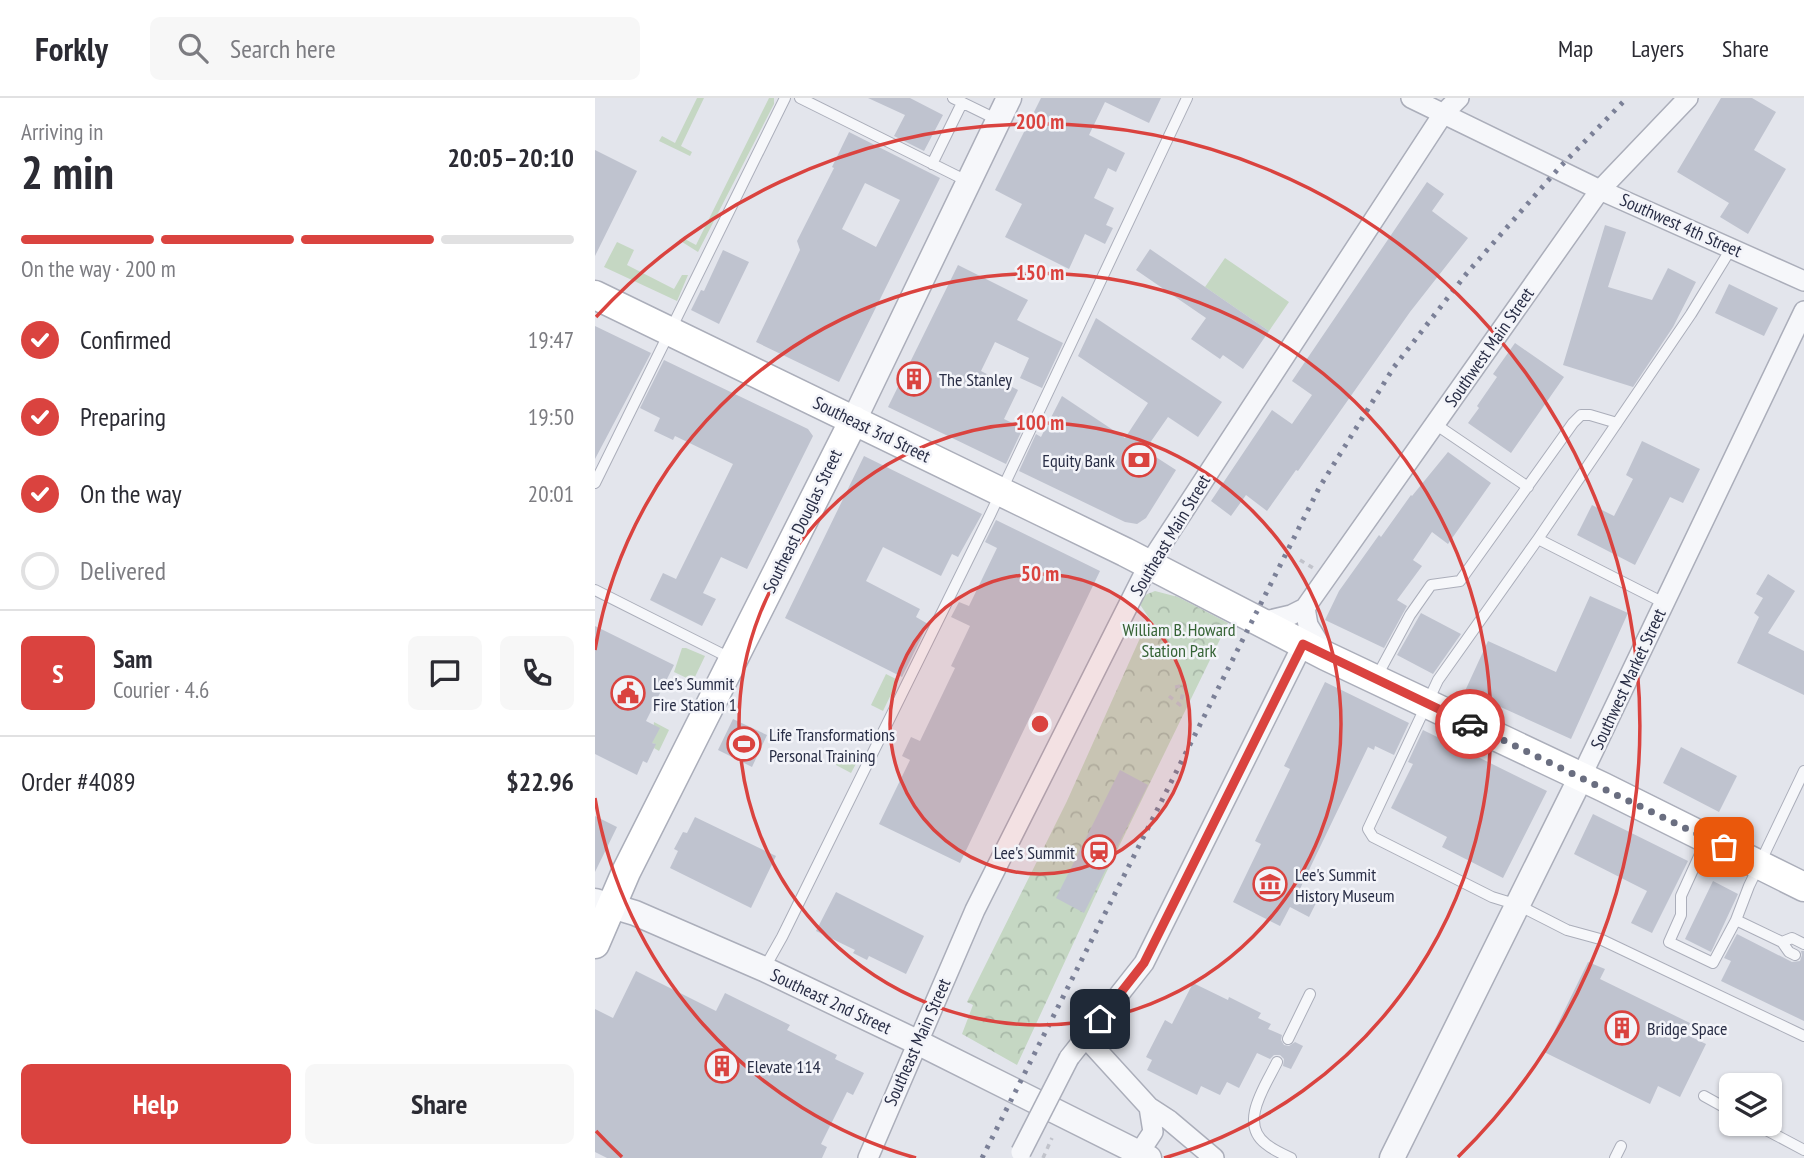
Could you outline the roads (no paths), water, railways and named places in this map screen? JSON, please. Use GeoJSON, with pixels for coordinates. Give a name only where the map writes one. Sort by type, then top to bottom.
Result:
{"type":"FeatureCollection","features":[{"type":"Feature","properties":{"kind":"main road","name":"Southeast 3rd Street"},"geometry":{"type":"LineString","coordinates":[[595,295],[1149,564],[1315,650],[1804,887]]}},
{"type":"Feature","properties":{"kind":"main road","name":"Southeast Douglas Street"},"geometry":{"type":"LineString","coordinates":[[595,944],[603,904],[626,872],[854,420]]}},
{"type":"Feature","properties":{"kind":"street","name":"Southeast Douglas Street"},"geometry":{"type":"LineString","coordinates":[[854,420],[1009,98]]}},
{"type":"Feature","properties":{"kind":"street","name":"Southwest 4th Street"},"geometry":{"type":"LineString","coordinates":[[1411,98],[1600,190],[1733,247],[1804,281]]}},
{"type":"Feature","properties":{"kind":"street","name":"Southeast Main Street"},"geometry":{"type":"LineString","coordinates":[[868,1158],[975,910],[1149,564],[1443,114],[1459,98]]}},
{"type":"Feature","properties":{"kind":"street","name":"Southwest Main Street"},"geometry":{"type":"LineString","coordinates":[[1305,608],[1600,190],[1688,98]]}},
{"type":"Feature","properties":{"kind":"street","name":"Southwest Market Street"},"geometry":{"type":"LineString","coordinates":[[1392,1158],[1581,777],[1804,311]]}},
{"type":"Feature","properties":{"kind":"street"},"geometry":{"type":"LineString","coordinates":[[1019,1155],[1069,1058],[1144,963],[1315,650],[1305,608],[1291,615],[1261,622]]}},
{"type":"Feature","properties":{"kind":"street","name":"Southeast 2nd Street"},"geometry":{"type":"LineString","coordinates":[[603,904],[635,913],[764,969],[1144,1156]]}},
{"type":"Feature","properties":{"kind":"street"},"geometry":{"type":"LineString","coordinates":[[1086,1038],[1149,1107],[1169,1120],[1214,1158]]}},
{"type":"Feature","properties":{"kind":"street"},"geometry":{"type":"LineString","coordinates":[[1144,1156],[1153,1132],[1149,1107]]}},
{"type":"Feature","properties":{"kind":"lane"},"geometry":{"type":"LineString","coordinates":[[595,483],[785,98]]}},
{"type":"Feature","properties":{"kind":"lane"},"geometry":{"type":"LineString","coordinates":[[800,98],[969,182]]}},
{"type":"Feature","properties":{"kind":"lane"},"geometry":{"type":"LineString","coordinates":[[764,969],[1000,493],[1187,98]]}},
{"type":"Feature","properties":{"kind":"lane"},"geometry":{"type":"LineString","coordinates":[[932,164],[958,100],[998,121]]}},
{"type":"Feature","properties":{"kind":"lane"},"geometry":{"type":"LineString","coordinates":[[1733,247],[1538,539],[1438,680],[1368,829],[1373,837],[1492,897],[1518,905],[1567,930],[1600,939],[1804,1036]]}},
{"type":"Feature","properties":{"kind":"lane"},"geometry":{"type":"LineString","coordinates":[[1375,679],[1410,615],[1431,585],[1460,581],[1573,423],[1581,415],[1590,415],[1617,423]]}},
{"type":"Feature","properties":{"kind":"lane"},"geometry":{"type":"LineString","coordinates":[[1435,424],[1528,486]]}},
{"type":"Feature","properties":{"kind":"lane"},"geometry":{"type":"LineString","coordinates":[[1538,539],[1664,603]]}},
{"type":"Feature","properties":{"kind":"lane"},"geometry":{"type":"LineString","coordinates":[[595,590],[733,660]]}},
{"type":"Feature","properties":{"kind":"lane"},"geometry":{"type":"LineString","coordinates":[[1707,839],[1681,896],[1681,915],[1669,942],[1713,963],[1804,771]]}},
{"type":"Feature","properties":{"kind":"lane"},"geometry":{"type":"LineString","coordinates":[[1735,920],[1782,942],[1789,952],[1795,955]]}},
{"type":"Feature","properties":{"kind":"lane"},"geometry":{"type":"LineString","coordinates":[[1782,942],[1792,939],[1804,944]]}},
{"type":"Feature","properties":{"kind":"lane"},"geometry":{"type":"LineString","coordinates":[[1288,1038],[1310,993]]}},
{"type":"Feature","properties":{"kind":"lane"},"geometry":{"type":"LineString","coordinates":[[1277,1062],[1256,1106],[1253,1123],[1259,1138],[1291,1158]]}},
{"type":"Feature","properties":{"kind":"lane"},"geometry":{"type":"LineString","coordinates":[[1704,1096],[1719,1104]]}},
{"type":"Feature","properties":{"kind":"lane"},"geometry":{"type":"LineString","coordinates":[[1778,1136],[1804,1150]]}},
{"type":"Feature","properties":{"kind":"lane"},"geometry":{"type":"LineString","coordinates":[[1615,1158],[1621,1146]]}},
{"type":"Feature","properties":{"kind":"railway"},"geometry":{"type":"LineString","coordinates":[[982,1158],[1319,488],[1394,367],[1467,273],[1559,168],[1627,98]]}},
{"type":"Feature","properties":{"kind":"place","name":"The Stanley"},"geometry":{"type":"Point","coordinates":[914,379]}},
{"type":"Feature","properties":{"kind":"place","name":"Equity Bank"},"geometry":{"type":"Point","coordinates":[1139,460]}},
{"type":"Feature","properties":{"kind":"place","name":"Lee's Summit Fire Station 1"},"geometry":{"type":"Point","coordinates":[628,693]}},
{"type":"Feature","properties":{"kind":"place","name":"Life Transformations Personal Training"},"geometry":{"type":"Point","coordinates":[744,744]}},
{"type":"Feature","properties":{"kind":"place","name":"Lee's Summit"},"geometry":{"type":"Point","coordinates":[1099,852]}},
{"type":"Feature","properties":{"kind":"place","name":"Lee's Summit History Museum"},"geometry":{"type":"Point","coordinates":[1270,884]}},
{"type":"Feature","properties":{"kind":"place","name":"Bridge Space"},"geometry":{"type":"Point","coordinates":[1622,1028]}},
{"type":"Feature","properties":{"kind":"place","name":"Elevate 114"},"geometry":{"type":"Point","coordinates":[722,1066]}},
{"type":"Feature","properties":{"kind":"park label","name":"William B. Howard Station Park"},"geometry":{"type":"Point","coordinates":[1179,639]}}]}
